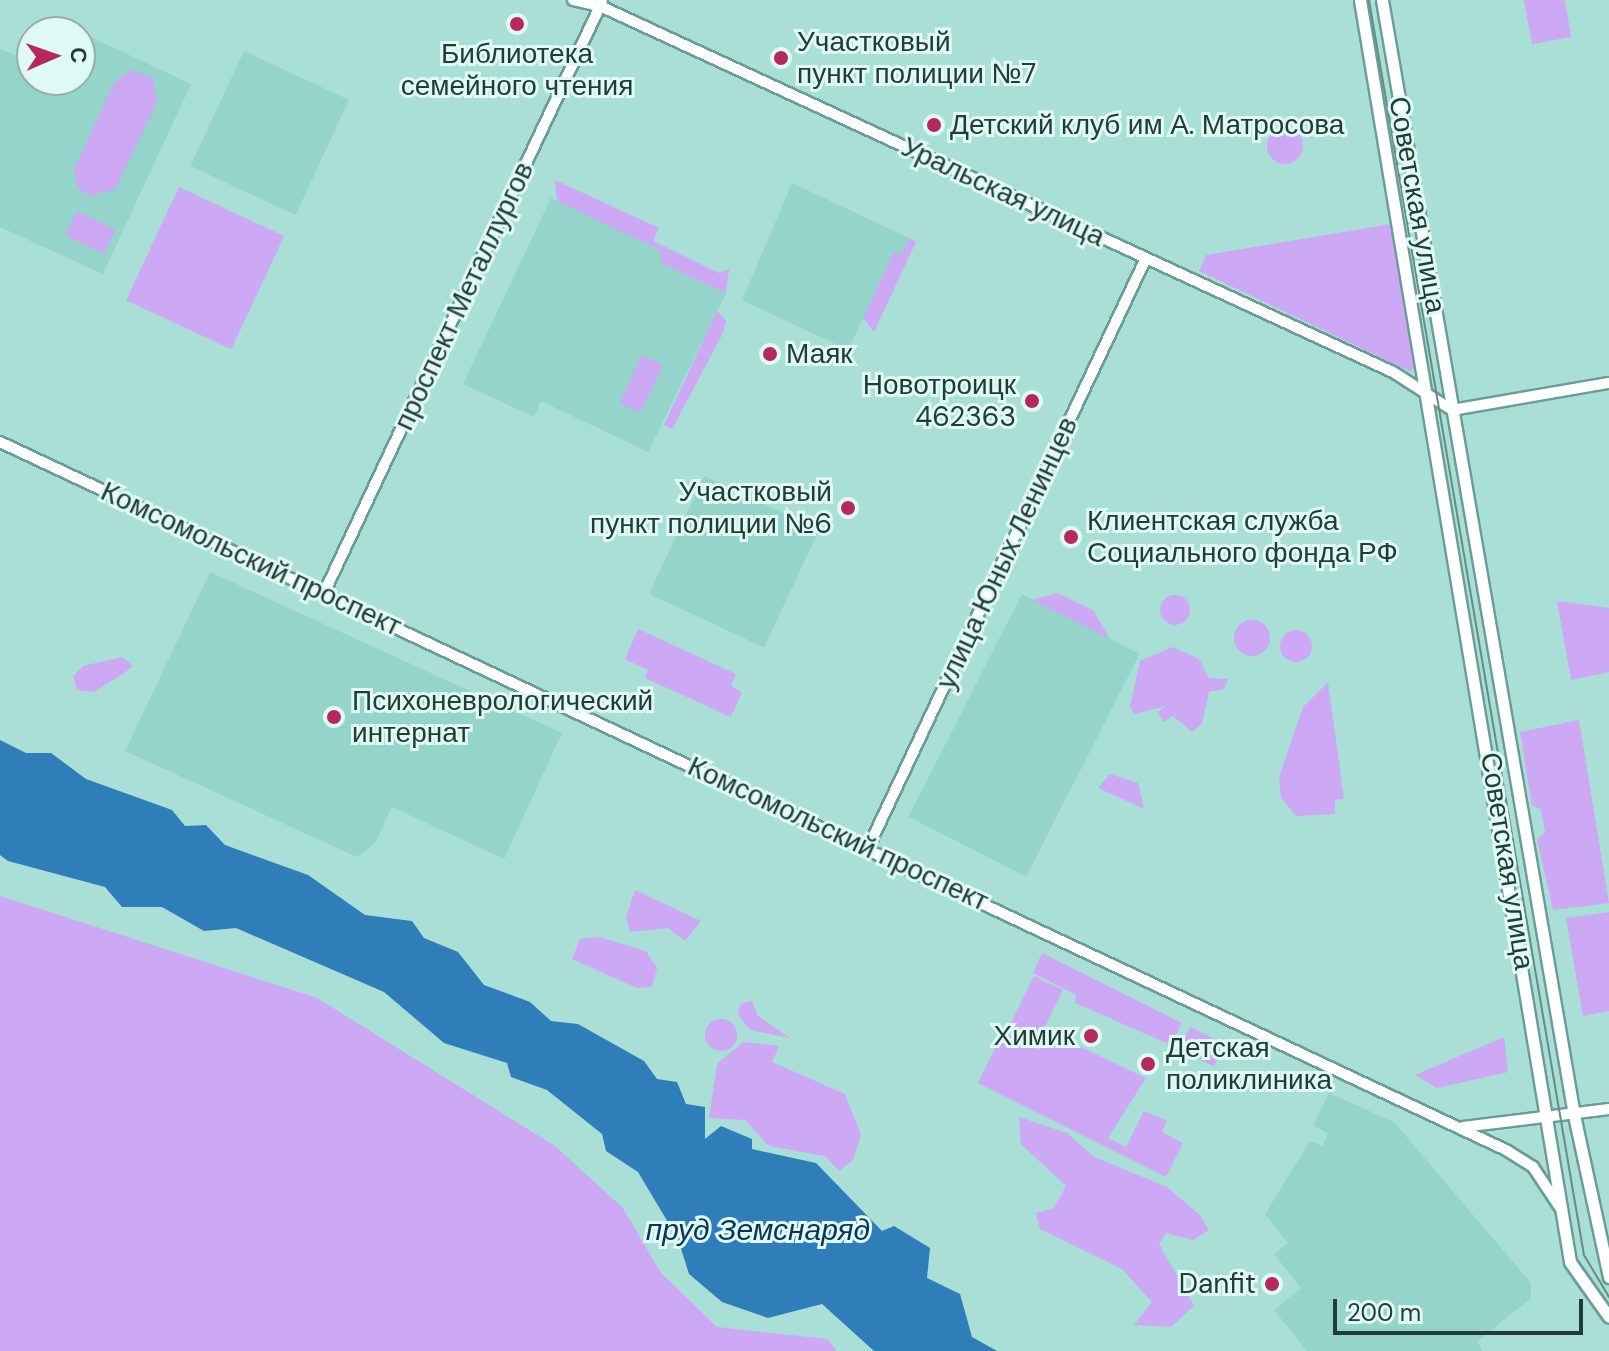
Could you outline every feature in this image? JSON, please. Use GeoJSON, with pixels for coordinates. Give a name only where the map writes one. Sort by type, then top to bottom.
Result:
{"type":"FeatureCollection","features":[{"type":"Feature","properties":{"kind":"main road","name":"Советская улица"},"geometry":{"type":"LineString","coordinates":[[1360,0],[1429,393],[1574,1275],[1609,1317]]}},
{"type":"Feature","properties":{"kind":"main road","name":"Советская улица"},"geometry":{"type":"LineString","coordinates":[[1382,0],[1574,1115],[1609,1277]]}},
{"type":"Feature","properties":{"kind":"street","name":"Уральская улица"},"geometry":{"type":"LineString","coordinates":[[573,0],[601,3],[1429,393]]}},
{"type":"Feature","properties":{"kind":"street","name":"проспект Металлургов"},"geometry":{"type":"LineString","coordinates":[[324,593],[601,3]]}},
{"type":"Feature","properties":{"kind":"street","name":"улица Юных Ленинцев"},"geometry":{"type":"LineString","coordinates":[[868,848],[1146,258]]}},
{"type":"Feature","properties":{"kind":"street"},"geometry":{"type":"LineString","coordinates":[[1429,393],[1452,410],[1609,383]]}},
{"type":"Feature","properties":{"kind":"street","name":"Комсомольский проспект"},"geometry":{"type":"LineString","coordinates":[[0,442],[1457,1127],[1533,1167],[1562,1211]]}},
{"type":"Feature","properties":{"kind":"street"},"geometry":{"type":"LineString","coordinates":[[1457,1127],[1550,1119],[1609,1109]]}},
{"type":"Feature","properties":{"kind":"shaded area"},"geometry":{"type":"Polygon","coordinates":[[[1524,0],[1565,0],[1571,37],[1532,44],[1524,0]]]}},
{"type":"Feature","properties":{"kind":"shaded area"},"geometry":{"type":"Polygon","coordinates":[[[96,39],[191,84],[103,274],[0,227],[0,49],[16,56],[16,96],[96,96],[96,39]]]}},
{"type":"Feature","properties":{"kind":"shaded area"},"geometry":{"type":"Polygon","coordinates":[[[244,51],[349,100],[295,215],[190,166],[244,51]]]}},
{"type":"Feature","properties":{"kind":"shaded area"},"geometry":{"type":"Polygon","coordinates":[[[131,70],[153,78],[157,102],[115,189],[89,196],[77,187],[74,169],[114,83],[131,70]]]}},
{"type":"Feature","properties":{"kind":"shaded area"},"geometry":{"type":"Polygon","coordinates":[[[1285,128],[1298,133],[1303,146],[1298,159],[1285,164],[1272,159],[1267,146],[1272,133],[1285,128]]]}},
{"type":"Feature","properties":{"kind":"shaded area"},"geometry":{"type":"Polygon","coordinates":[[[555,180],[659,228],[653,241],[719,273],[729,269],[726,293],[661,263],[660,250],[557,201],[555,180]]]}},
{"type":"Feature","properties":{"kind":"shaded area"},"geometry":{"type":"Polygon","coordinates":[[[792,183],[909,238],[901,256],[894,253],[848,350],[742,300],[792,183]]]}},
{"type":"Feature","properties":{"kind":"shaded area"},"geometry":{"type":"Polygon","coordinates":[[[179,187],[284,236],[231,349],[126,300],[179,187]]]}},
{"type":"Feature","properties":{"kind":"shaded area"},"geometry":{"type":"Polygon","coordinates":[[[551,198],[661,250],[662,263],[726,293],[648,452],[541,401],[534,417],[463,384],[551,198]]]}},
{"type":"Feature","properties":{"kind":"shaded area"},"geometry":{"type":"Polygon","coordinates":[[[77,211],[116,230],[104,254],[65,235],[77,211]]]}},
{"type":"Feature","properties":{"kind":"shaded area"},"geometry":{"type":"Polygon","coordinates":[[[1391,224],[1417,361],[1411,372],[1199,271],[1206,255],[1391,224]]]}},
{"type":"Feature","properties":{"kind":"shaded area"},"geometry":{"type":"Polygon","coordinates":[[[909,238],[916,242],[874,332],[863,318],[894,252],[901,255],[909,238]]]}},
{"type":"Feature","properties":{"kind":"shaded area"},"geometry":{"type":"Polygon","coordinates":[[[717,311],[726,320],[723,333],[672,429],[664,425],[717,311]]]}},
{"type":"Feature","properties":{"kind":"shaded area"},"geometry":{"type":"Polygon","coordinates":[[[642,355],[663,365],[640,413],[620,403],[642,355]]]}},
{"type":"Feature","properties":{"kind":"shaded area"},"geometry":{"type":"Polygon","coordinates":[[[704,476],[819,530],[764,647],[649,594],[704,476]]]}},
{"type":"Feature","properties":{"kind":"shaded area","name":"Психоневрологический интернат"},"geometry":{"type":"Polygon","coordinates":[[[210,572],[562,733],[504,859],[392,807],[375,843],[357,857],[125,751],[210,572]]]}},
{"type":"Feature","properties":{"kind":"shaded area"},"geometry":{"type":"Polygon","coordinates":[[[1057,593],[1093,610],[1110,639],[1032,600],[1057,593]]]}},
{"type":"Feature","properties":{"kind":"shaded area"},"geometry":{"type":"Polygon","coordinates":[[[1022,594],[1140,654],[1026,877],[909,817],[1022,594]]]}},
{"type":"Feature","properties":{"kind":"shaded area"},"geometry":{"type":"Polygon","coordinates":[[[1175,595],[1186,599],[1190,610],[1186,621],[1175,625],[1164,621],[1160,610],[1164,599],[1175,595]]]}},
{"type":"Feature","properties":{"kind":"shaded area"},"geometry":{"type":"Polygon","coordinates":[[[1557,601],[1609,608],[1609,672],[1571,680],[1557,601]]]}},
{"type":"Feature","properties":{"kind":"shaded area"},"geometry":{"type":"Polygon","coordinates":[[[1252,620],[1265,625],[1270,638],[1265,651],[1252,656],[1239,651],[1234,638],[1239,625],[1252,620]]]}},
{"type":"Feature","properties":{"kind":"shaded area"},"geometry":{"type":"Polygon","coordinates":[[[638,629],[736,674],[731,686],[742,692],[731,717],[645,678],[648,670],[625,659],[638,629]]]}},
{"type":"Feature","properties":{"kind":"shaded area"},"geometry":{"type":"Polygon","coordinates":[[[1296,630],[1307,635],[1312,646],[1307,657],[1296,662],[1285,657],[1280,646],[1285,635],[1296,630]]]}},
{"type":"Feature","properties":{"kind":"shaded area"},"geometry":{"type":"Polygon","coordinates":[[[1173,647],[1199,659],[1209,678],[1228,679],[1224,689],[1209,692],[1202,724],[1192,732],[1173,716],[1163,722],[1158,712],[1166,706],[1134,714],[1130,706],[1140,661],[1173,647]]]}},
{"type":"Feature","properties":{"kind":"shaded area"},"geometry":{"type":"Polygon","coordinates":[[[122,657],[133,666],[123,674],[94,692],[77,690],[73,676],[83,666],[122,657]]]}},
{"type":"Feature","properties":{"kind":"shaded area"},"geometry":{"type":"Polygon","coordinates":[[[1328,682],[1344,799],[1335,800],[1335,814],[1296,816],[1281,798],[1279,777],[1303,707],[1328,682]]]}},
{"type":"Feature","properties":{"kind":"shaded area"},"geometry":{"type":"Polygon","coordinates":[[[1579,720],[1609,903],[1553,910],[1537,839],[1545,832],[1541,809],[1532,806],[1520,732],[1579,720]]]}},
{"type":"Feature","properties":{"kind":"shaded area"},"geometry":{"type":"Polygon","coordinates":[[[1110,774],[1138,783],[1144,809],[1098,788],[1110,774]]]}},
{"type":"Feature","properties":{"kind":"shaded area"},"geometry":{"type":"Polygon","coordinates":[[[635,890],[701,921],[685,941],[668,928],[630,932],[626,917],[635,890]]]}},
{"type":"Feature","properties":{"kind":"shaded area"},"geometry":{"type":"Polygon","coordinates":[[[0,896],[317,998],[555,1146],[623,1208],[661,1273],[717,1327],[827,1339],[837,1351],[0,1351],[0,896]]]}},
{"type":"Feature","properties":{"kind":"shaded area"},"geometry":{"type":"Polygon","coordinates":[[[1609,912],[1609,1011],[1583,1016],[1566,918],[1609,912]]]}},
{"type":"Feature","properties":{"kind":"shaded area"},"geometry":{"type":"Polygon","coordinates":[[[599,937],[646,951],[657,968],[652,987],[637,988],[572,959],[580,939],[599,937]]]}},
{"type":"Feature","properties":{"kind":"shaded area"},"geometry":{"type":"Polygon","coordinates":[[[1042,953],[1182,1023],[1171,1045],[1075,1003],[1076,995],[1033,973],[1042,953]]]}},
{"type":"Feature","properties":{"kind":"shaded area"},"geometry":{"type":"Polygon","coordinates":[[[1034,976],[1063,990],[1036,1045],[1007,1031],[1034,976]]]}},
{"type":"Feature","properties":{"kind":"shaded area"},"geometry":{"type":"Polygon","coordinates":[[[752,1001],[758,1016],[790,1038],[750,1030],[738,1015],[740,1004],[752,1001]]]}},
{"type":"Feature","properties":{"kind":"shaded area"},"geometry":{"type":"Polygon","coordinates":[[[721,1019],[732,1024],[737,1035],[732,1046],[721,1051],[710,1046],[705,1035],[710,1024],[721,1019]]]}},
{"type":"Feature","properties":{"kind":"shaded area"},"geometry":{"type":"Polygon","coordinates":[[[1190,1027],[1225,1044],[1214,1067],[1179,1049],[1190,1027]]]}},
{"type":"Feature","properties":{"kind":"shaded area"},"geometry":{"type":"Polygon","coordinates":[[[1003,1032],[1040,1050],[1049,1032],[1146,1078],[1108,1138],[1126,1147],[1144,1111],[1167,1121],[1162,1132],[1183,1143],[1166,1177],[978,1083],[1003,1032]]]}},
{"type":"Feature","properties":{"kind":"shaded area"},"geometry":{"type":"Polygon","coordinates":[[[1504,1037],[1508,1072],[1437,1088],[1415,1075],[1504,1037]]]}},
{"type":"Feature","properties":{"kind":"shaded area"},"geometry":{"type":"Polygon","coordinates":[[[743,1042],[779,1046],[772,1062],[845,1094],[861,1135],[853,1160],[839,1171],[825,1156],[769,1146],[745,1120],[709,1118],[717,1064],[743,1042]]]}},
{"type":"Feature","properties":{"kind":"shaded area"},"geometry":{"type":"Polygon","coordinates":[[[1329,1093],[1394,1122],[1531,1283],[1531,1298],[1478,1341],[1482,1351],[1307,1351],[1274,1310],[1301,1288],[1274,1254],[1288,1243],[1265,1214],[1310,1141],[1323,1146],[1328,1133],[1313,1126],[1329,1093]]]}},
{"type":"Feature","properties":{"kind":"shaded area"},"geometry":{"type":"Polygon","coordinates":[[[1019,1117],[1067,1133],[1094,1157],[1167,1187],[1200,1215],[1209,1230],[1193,1240],[1166,1233],[1159,1244],[1194,1306],[1171,1327],[1134,1325],[1152,1302],[1122,1269],[1040,1229],[1036,1213],[1054,1208],[1066,1186],[1021,1144],[1019,1117]]]}},
{"type":"Feature","properties":{"kind":"water","name":"пруд Земснаряд"},"geometry":{"type":"Polygon","coordinates":[[[0,740],[26,753],[51,753],[86,779],[172,810],[185,826],[206,825],[225,845],[308,875],[365,915],[412,921],[424,938],[458,952],[484,985],[530,1002],[551,1021],[578,1024],[644,1061],[657,1079],[677,1082],[686,1104],[705,1107],[705,1139],[721,1126],[752,1139],[752,1149],[816,1163],[882,1231],[894,1226],[930,1248],[927,1278],[960,1294],[972,1337],[997,1351],[874,1351],[822,1304],[768,1318],[722,1302],[689,1274],[678,1239],[638,1172],[606,1151],[602,1134],[547,1090],[511,1077],[507,1063],[444,1043],[384,992],[236,928],[204,931],[162,907],[122,907],[105,887],[8,861],[0,855],[0,740]]]}},
{"type":"Feature","properties":{"kind":"tram line"},"geometry":{"type":"LineString","coordinates":[[1369,0],[1584,1255],[1609,1297]]}},
{"type":"Feature","properties":{"kind":"place","name":"Библиотека семейного чтения"},"geometry":{"type":"Point","coordinates":[517,24]}},
{"type":"Feature","properties":{"kind":"place","name":"Участковый пункт полиции №7"},"geometry":{"type":"Point","coordinates":[781,58]}},
{"type":"Feature","properties":{"kind":"place","name":"Детский клуб им А. Матросова"},"geometry":{"type":"Point","coordinates":[934,125]}},
{"type":"Feature","properties":{"kind":"place","name":"Маяк"},"geometry":{"type":"Point","coordinates":[770,354]}},
{"type":"Feature","properties":{"kind":"place","name":"Новотроицк 462363"},"geometry":{"type":"Point","coordinates":[1032,401]}},
{"type":"Feature","properties":{"kind":"place","name":"Участковый пункт полиции №6"},"geometry":{"type":"Point","coordinates":[848,508]}},
{"type":"Feature","properties":{"kind":"place","name":"Клиентская служба Социального фонда РФ"},"geometry":{"type":"Point","coordinates":[1071,537]}},
{"type":"Feature","properties":{"kind":"place","name":"Психоневрологический интернат"},"geometry":{"type":"Point","coordinates":[334,717]}},
{"type":"Feature","properties":{"kind":"place","name":"Химик"},"geometry":{"type":"Point","coordinates":[1091,1036]}},
{"type":"Feature","properties":{"kind":"place","name":"Детская поликлиника"},"geometry":{"type":"Point","coordinates":[1148,1064]}},
{"type":"Feature","properties":{"kind":"place","name":"Danfit"},"geometry":{"type":"Point","coordinates":[1272,1284]}}]}
